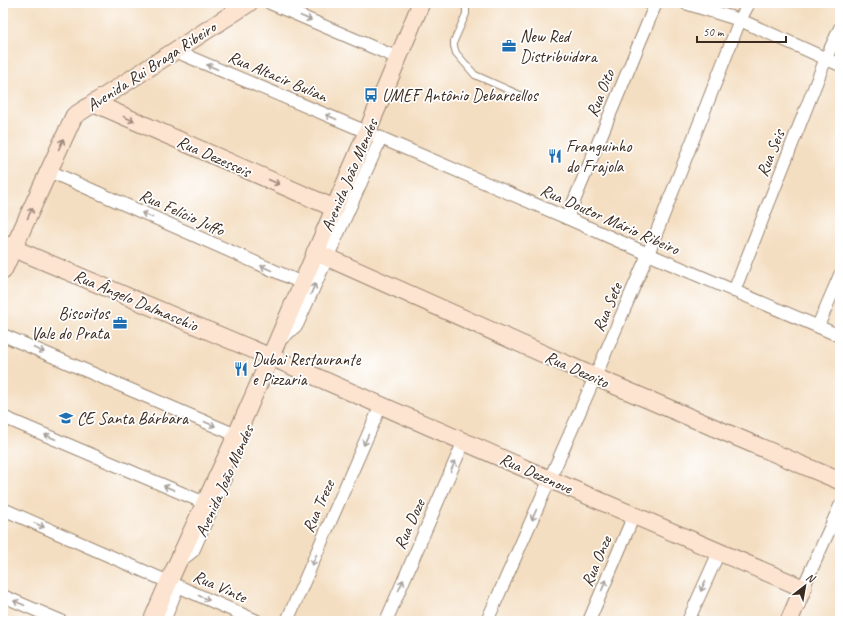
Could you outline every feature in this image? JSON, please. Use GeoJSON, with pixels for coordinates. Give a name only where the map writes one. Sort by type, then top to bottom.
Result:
{"type":"FeatureCollection","features":[{"type":"Feature","properties":{"kind":"street","name":"Avenida Rui Braga Ribeiro"},"geometry":{"type":"LineString","coordinates":[[49,171],[74,116],[249,3]]}},
{"type":"Feature","properties":{"kind":"street"},"geometry":{"type":"LineString","coordinates":[[270,3],[398,58]]}},
{"type":"Feature","properties":{"kind":"street","name":"Avenida João Mendes"},"geometry":{"type":"LineString","coordinates":[[164,621],[174,584],[176,564],[236,435],[302,283],[321,255],[374,135],[398,58],[421,3]]}},
{"type":"Feature","properties":{"kind":"street","name":"Rua Oito"},"geometry":{"type":"LineString","coordinates":[[567,218],[656,3]]}},
{"type":"Feature","properties":{"kind":"street"},"geometry":{"type":"LineString","coordinates":[[685,3],[740,20],[840,65]]}},
{"type":"Feature","properties":{"kind":"street","name":"Rua Sete"},"geometry":{"type":"LineString","coordinates":[[487,621],[648,254],[748,3]]}},
{"type":"Feature","properties":{"kind":"street","name":"Rua Seis"},"geometry":{"type":"LineString","coordinates":[[734,291],[826,58],[840,28]]}},
{"type":"Feature","properties":{"kind":"street","name":"Rua Altacir Bulian"},"geometry":{"type":"LineString","coordinates":[[175,51],[374,135]]}},
{"type":"Feature","properties":{"kind":"street","name":"Rua Dezesseis"},"geometry":{"type":"LineString","coordinates":[[94,103],[334,208]]}},
{"type":"Feature","properties":{"kind":"street","name":"Avenida João Mendes"},"geometry":{"type":"LineString","coordinates":[[176,564],[193,550],[196,544],[266,388],[270,357],[297,325],[321,255],[334,208],[374,135]]}},
{"type":"Feature","properties":{"kind":"street","name":"Rua Doutor Mário Ribeiro"},"geometry":{"type":"LineString","coordinates":[[374,135],[840,336]]}},
{"type":"Feature","properties":{"kind":"street"},"geometry":{"type":"LineString","coordinates":[[3,271],[8,246],[49,171]]}},
{"type":"Feature","properties":{"kind":"street","name":"Rua Felício Juffo"},"geometry":{"type":"LineString","coordinates":[[49,171],[302,283]]}},
{"type":"Feature","properties":{"kind":"street","name":"Rua Ângelo Dalmaschio"},"geometry":{"type":"LineString","coordinates":[[8,246],[270,357]]}},
{"type":"Feature","properties":{"kind":"street","name":"Rua Dezoito"},"geometry":{"type":"LineString","coordinates":[[321,255],[595,377],[840,481]]}},
{"type":"Feature","properties":{"kind":"street"},"geometry":{"type":"LineString","coordinates":[[818,326],[840,275]]}},
{"type":"Feature","properties":{"kind":"street"},"geometry":{"type":"LineString","coordinates":[[3,334],[236,435]]}},
{"type":"Feature","properties":{"kind":"street","name":"Rua Dezenove"},"geometry":{"type":"LineString","coordinates":[[270,357],[803,588]]}},
{"type":"Feature","properties":{"kind":"street","name":"Rua Treze"},"geometry":{"type":"LineString","coordinates":[[287,621],[381,405]]}},
{"type":"Feature","properties":{"kind":"street"},"geometry":{"type":"LineString","coordinates":[[3,417],[205,503]]}},
{"type":"Feature","properties":{"kind":"street","name":"Rua Doze"},"geometry":{"type":"LineString","coordinates":[[386,621],[464,441]]}},
{"type":"Feature","properties":{"kind":"street"},"geometry":{"type":"LineString","coordinates":[[789,621],[840,506]]}},
{"type":"Feature","properties":{"kind":"street","name":"Rua Vinte"},"geometry":{"type":"LineString","coordinates":[[3,509],[257,621]]}},
{"type":"Feature","properties":{"kind":"street","name":"Rua Onze"},"geometry":{"type":"LineString","coordinates":[[589,621],[634,515]]}},
{"type":"Feature","properties":{"kind":"street"},"geometry":{"type":"LineString","coordinates":[[688,621],[718,552]]}},
{"type":"Feature","properties":{"kind":"street","name":"Avenida João Mendes"},"geometry":{"type":"LineString","coordinates":[[152,621],[174,584]]}},
{"type":"Feature","properties":{"kind":"street"},"geometry":{"type":"LineString","coordinates":[[3,596],[61,621]]}},
{"type":"Feature","properties":{"kind":"lane"},"geometry":{"type":"LineString","coordinates":[[463,3],[466,9],[466,14],[454,41],[456,53],[475,75],[520,95]]}},
{"type":"Feature","properties":{"kind":"place","name":"New Red Distribuidora"},"geometry":{"type":"Point","coordinates":[509,46]}},
{"type":"Feature","properties":{"kind":"place","name":"UMEF Antônio Debarcellos"},"geometry":{"type":"Point","coordinates":[371,95]}},
{"type":"Feature","properties":{"kind":"place","name":"Franguinho do Frajola"},"geometry":{"type":"Point","coordinates":[555,156]}},
{"type":"Feature","properties":{"kind":"place","name":"Biscoitos Vale do Prata"},"geometry":{"type":"Point","coordinates":[120,323]}},
{"type":"Feature","properties":{"kind":"place","name":"Dubai Restaurante e Pizzaria"},"geometry":{"type":"Point","coordinates":[241,369]}},
{"type":"Feature","properties":{"kind":"place","name":"CE Santa Bárbara"},"geometry":{"type":"Point","coordinates":[66,418]}}]}
